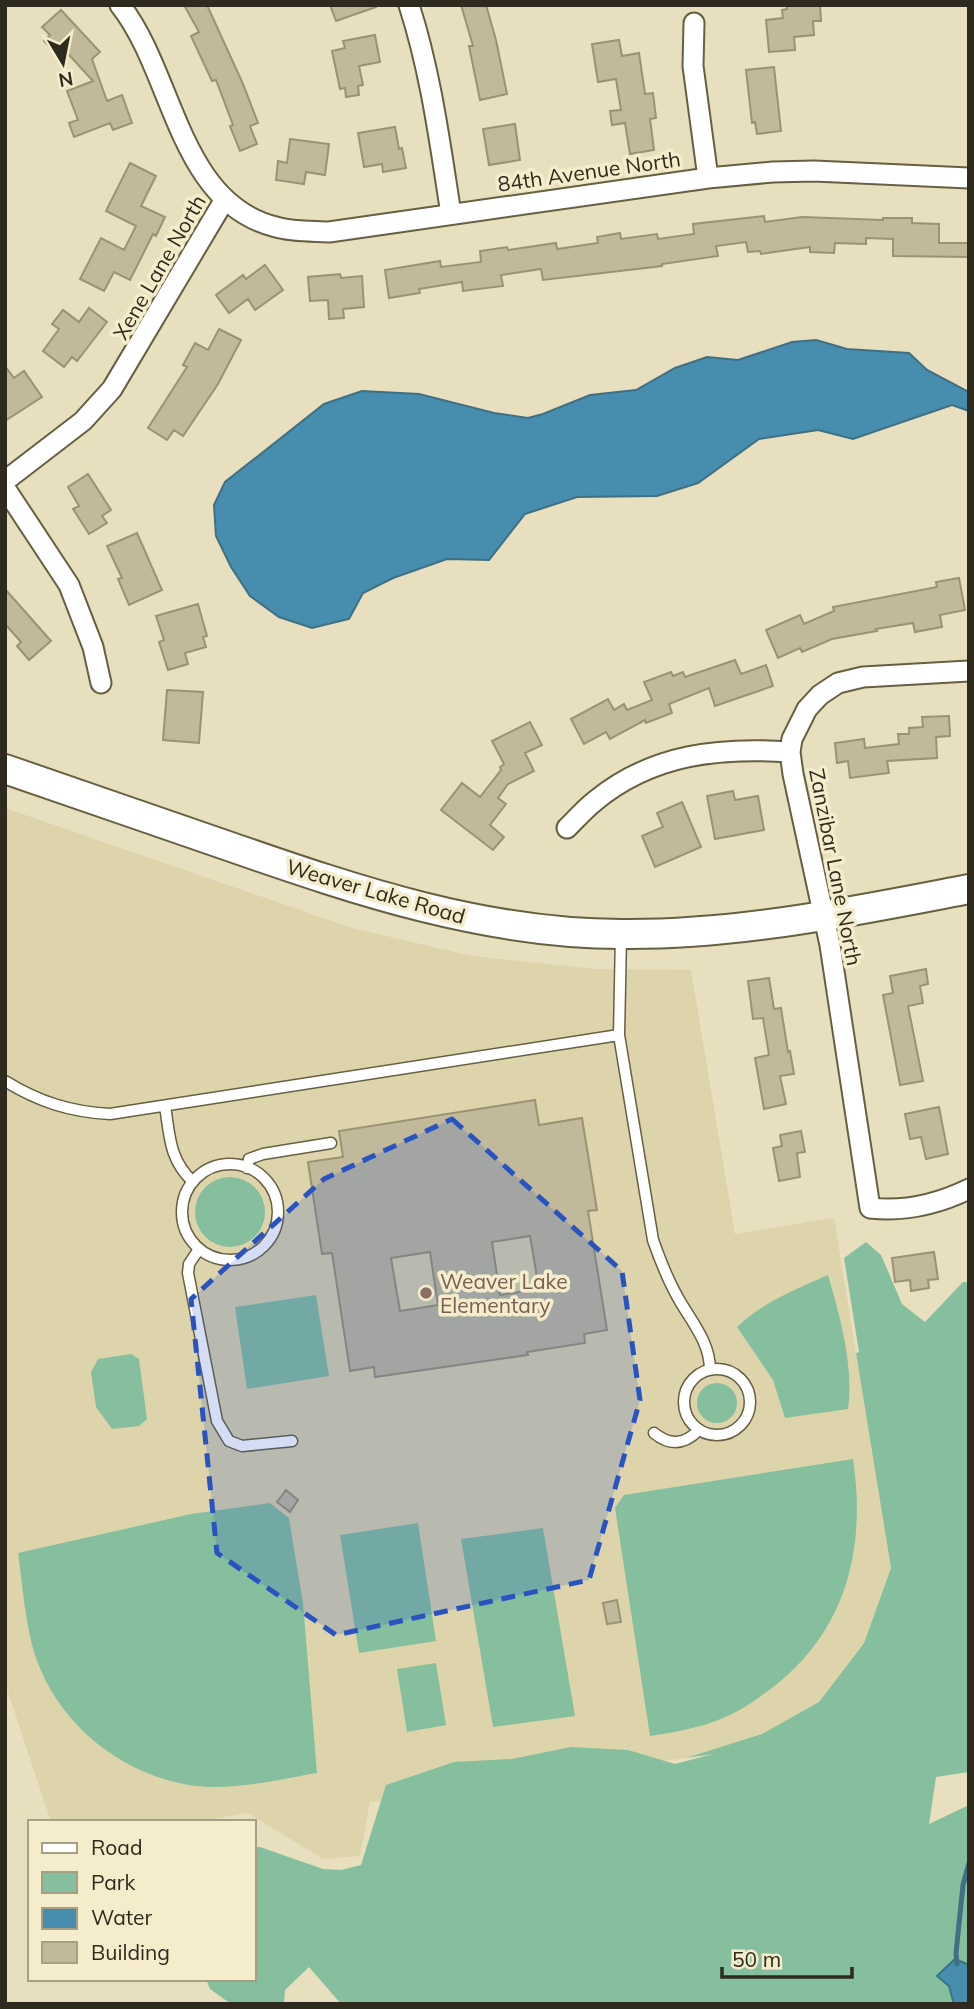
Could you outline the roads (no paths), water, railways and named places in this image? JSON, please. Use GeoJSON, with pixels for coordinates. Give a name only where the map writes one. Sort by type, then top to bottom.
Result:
{"type":"FeatureCollection","features":[{"type":"Feature","properties":{"kind":"main road","name":"Weaver Lake Road"},"geometry":{"type":"LineString","coordinates":[[5,769],[338,884],[448,914],[499,923],[621,934],[701,932],[823,916],[969,889]]}},
{"type":"Feature","properties":{"kind":"street","name":"Xene Lane North"},"geometry":{"type":"LineString","coordinates":[[5,481],[83,421],[113,389],[225,199],[204,176],[190,151],[146,46],[132,20],[120,5]]}},
{"type":"Feature","properties":{"kind":"street"},"geometry":{"type":"LineString","coordinates":[[409,5],[425,60],[451,214]]}},
{"type":"Feature","properties":{"kind":"street"},"geometry":{"type":"LineString","coordinates":[[694,23],[693,66],[708,178]]}},
{"type":"Feature","properties":{"kind":"street","name":"84th Avenue North"},"geometry":{"type":"LineString","coordinates":[[225,199],[249,216],[274,227],[329,232],[708,178],[773,172],[814,171],[969,178]]}},
{"type":"Feature","properties":{"kind":"street"},"geometry":{"type":"LineString","coordinates":[[5,488],[69,585],[93,647],[101,682]]}},
{"type":"Feature","properties":{"kind":"street","name":"Zanzibar Lane North"},"geometry":{"type":"LineString","coordinates":[[969,671],[863,677],[838,683],[820,695],[807,709],[798,724],[790,752],[830,945],[870,1208],[888,1210],[913,1207],[946,1200],[969,1189]]}},
{"type":"Feature","properties":{"kind":"street"},"geometry":{"type":"LineString","coordinates":[[567,828],[594,801],[629,778],[668,761],[710,751],[752,749],[790,752]]}},
{"type":"Feature","properties":{"kind":"lane"},"geometry":{"type":"LineString","coordinates":[[621,934],[619,1035],[653,1240],[671,1285],[706,1346],[710,1370]]}},
{"type":"Feature","properties":{"kind":"lane"},"geometry":{"type":"LineString","coordinates":[[5,1080],[47,1103],[80,1112],[110,1114],[619,1035]]}},
{"type":"Feature","properties":{"kind":"lane"},"geometry":{"type":"LineString","coordinates":[[165,1106],[175,1158],[179,1168],[193,1182]]}},
{"type":"Feature","properties":{"kind":"lane"},"geometry":{"type":"LineString","coordinates":[[247,1168],[249,1159],[263,1154],[331,1143]]}},
{"type":"Feature","properties":{"kind":"lane"},"geometry":{"type":"LineString","coordinates":[[222,1165],[247,1168],[258,1174],[273,1193],[277,1217],[268,1240],[249,1256],[237,1259],[212,1257],[199,1249],[186,1232],[182,1220],[185,1195],[193,1182],[210,1169],[222,1165]]}},
{"type":"Feature","properties":{"kind":"lane"},"geometry":{"type":"LineString","coordinates":[[199,1249],[189,1264],[188,1273],[217,1421],[229,1441],[242,1446],[292,1441]]}},
{"type":"Feature","properties":{"kind":"lane"},"geometry":{"type":"LineString","coordinates":[[722,1369],[733,1373],[742,1380],[751,1401],[744,1423],[725,1435],[713,1436],[699,1430],[686,1415],[685,1392],[699,1374],[722,1369]]}},
{"type":"Feature","properties":{"kind":"lane"},"geometry":{"type":"LineString","coordinates":[[654,1433],[663,1441],[676,1443],[692,1437],[699,1430]]}},
{"type":"Feature","properties":{"kind":"water"},"geometry":{"type":"Polygon","coordinates":[[[816,340],[847,349],[909,353],[927,370],[969,392],[969,411],[952,405],[853,439],[818,430],[759,439],[698,483],[657,496],[577,497],[525,514],[489,560],[447,559],[393,578],[363,593],[349,619],[312,628],[279,617],[250,596],[231,567],[216,536],[214,505],[225,482],[324,404],[362,391],[419,394],[494,413],[528,418],[590,395],[636,390],[675,368],[707,357],[738,360],[792,342],[816,340]]]}},
{"type":"Feature","properties":{"kind":"water"},"geometry":{"type":"Polygon","coordinates":[[[955,1959],[969,1965],[969,2004],[954,2004],[949,1986],[937,1976],[955,1959]]]}},
{"type":"Feature","properties":{"kind":"waterway"},"geometry":{"type":"LineString","coordinates":[[957,1964],[963,1885],[969,1863]]}},
{"type":"Feature","properties":{"kind":"place","name":"Weaver Lake Elementary"},"geometry":{"type":"Point","coordinates":[426,1293]}}]}
